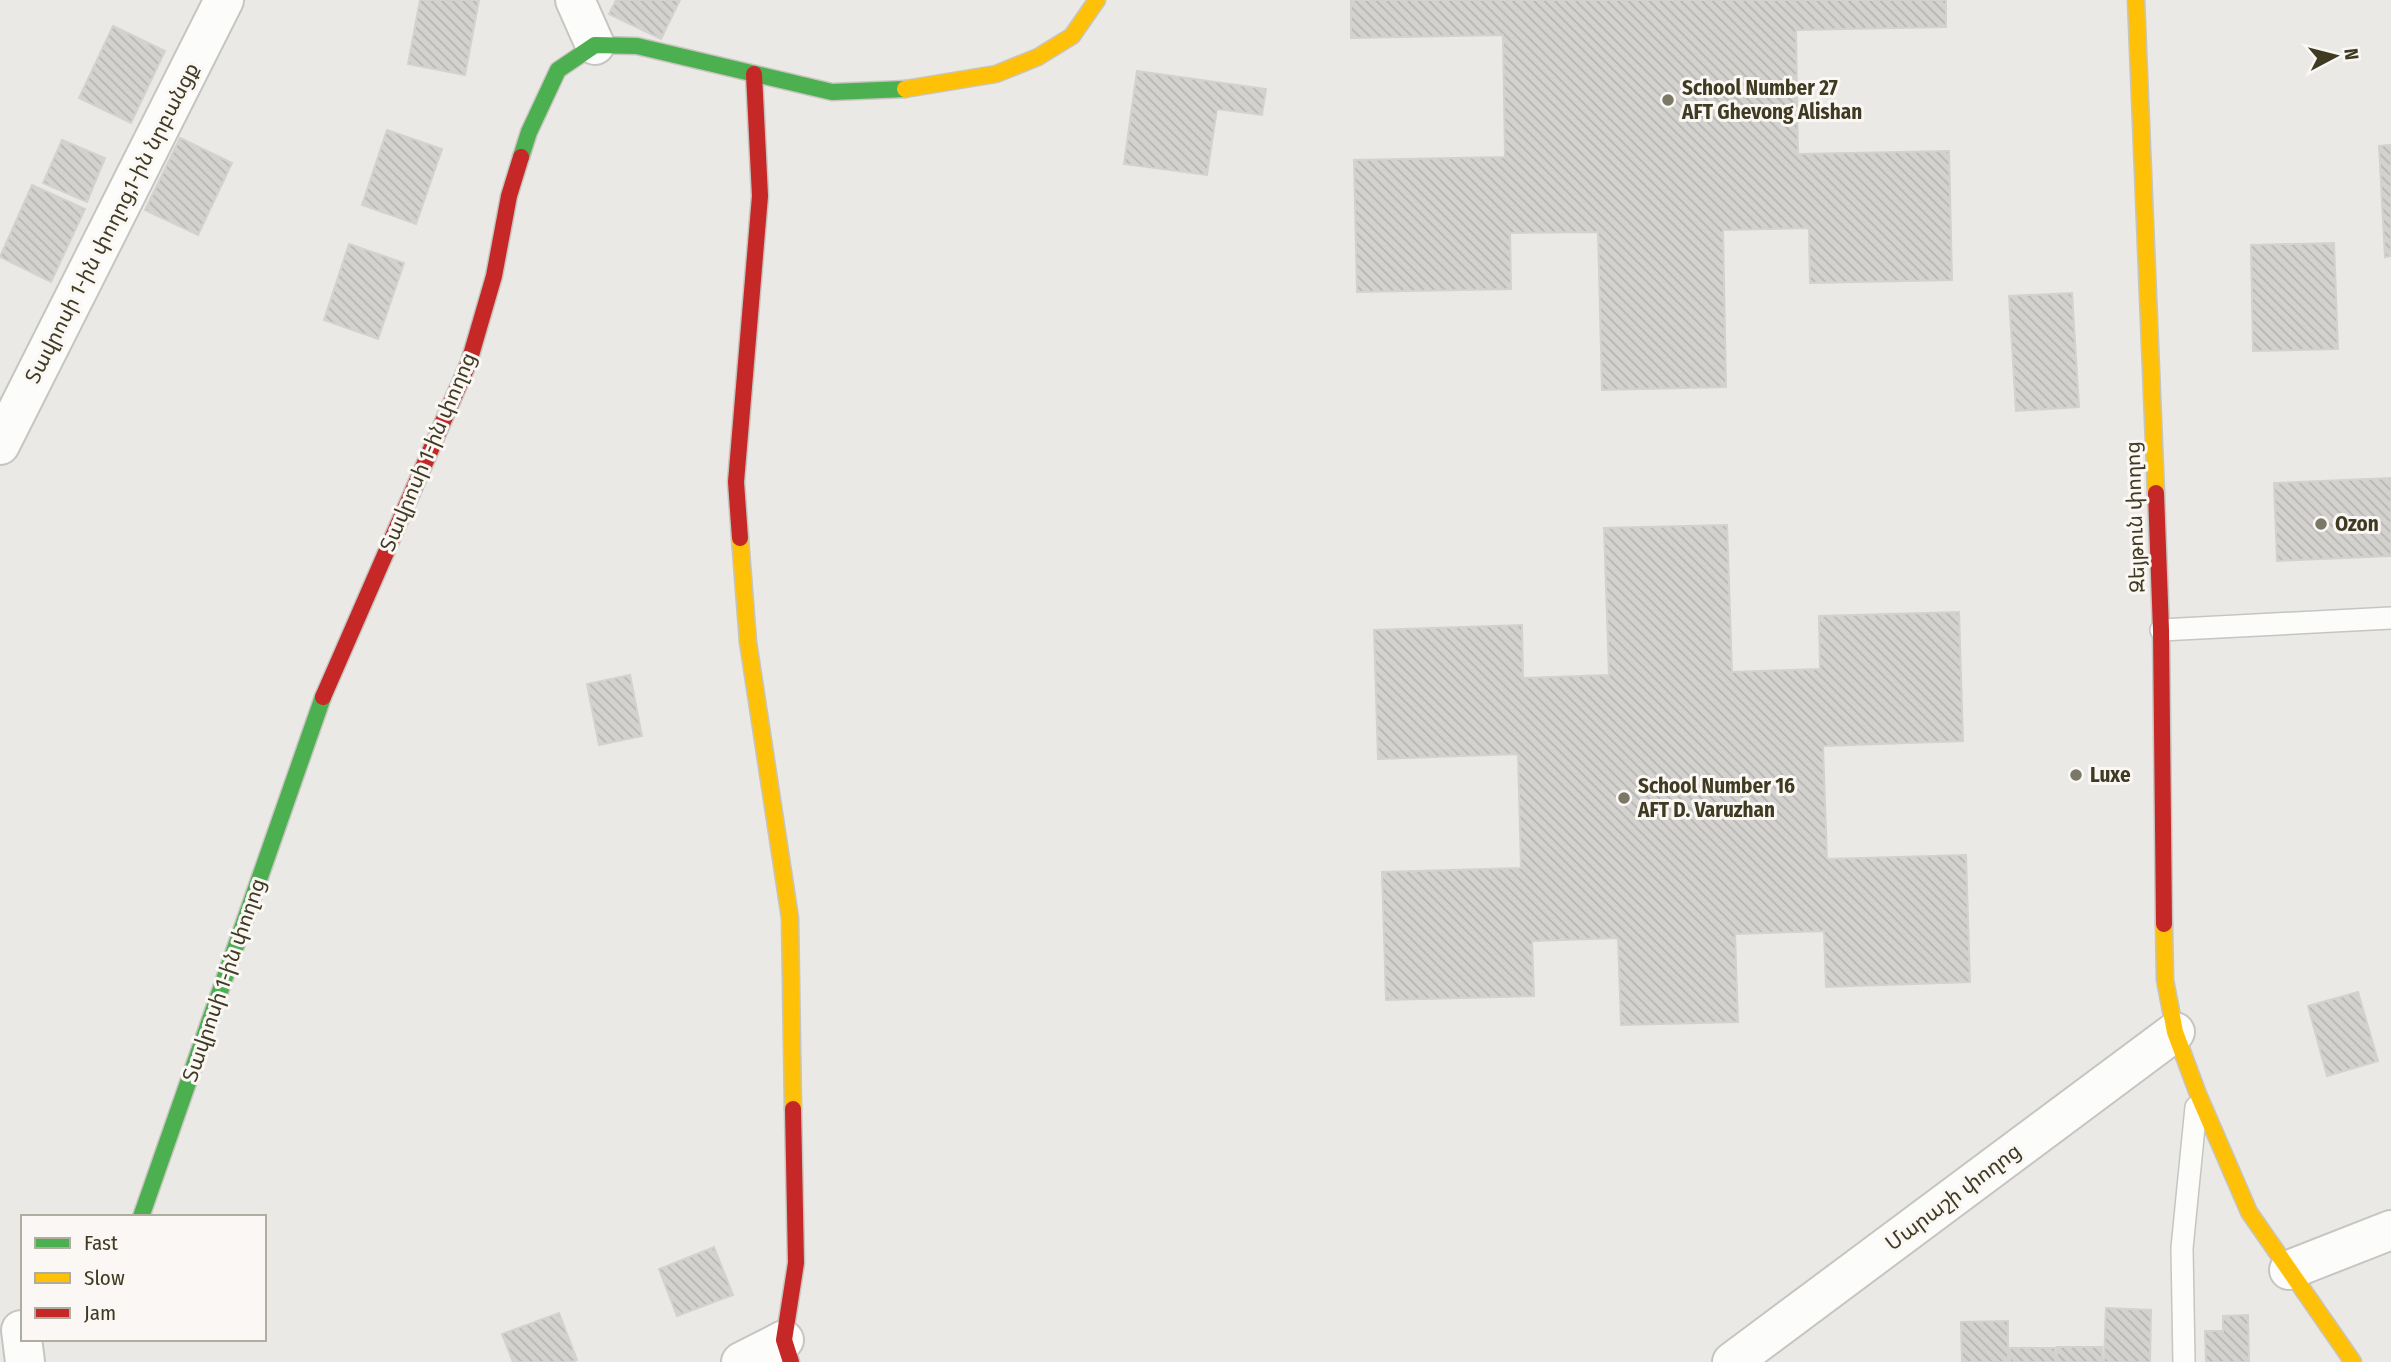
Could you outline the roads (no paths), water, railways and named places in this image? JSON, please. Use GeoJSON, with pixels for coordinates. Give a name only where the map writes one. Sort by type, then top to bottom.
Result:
{"type":"FeatureCollection","features":[{"type":"Feature","properties":{"kind":"street","name":"Տավրոսի 1-ին փողոց,1-ին նրբանցք"},"geometry":{"type":"LineString","coordinates":[[0,444],[224,0]]}},
{"type":"Feature","properties":{"kind":"street"},"geometry":{"type":"LineString","coordinates":[[575,0],[595,46],[636,46],[832,92],[913,89],[996,74],[1038,57],[1072,36],[1097,0]]}},
{"type":"Feature","properties":{"kind":"street","name":"Զեյթուն փողոց"},"geometry":{"type":"LineString","coordinates":[[2136,0],[2161,630],[2165,980],[2175,1032],[2198,1094],[2249,1212],[2353,1362]]}},
{"type":"Feature","properties":{"kind":"street","name":"Տավրոսի 1-ին փողոց"},"geometry":{"type":"LineString","coordinates":[[142,1215],[321,701],[469,362],[494,276],[509,196],[529,132],[558,70],[595,46]]}},
{"type":"Feature","properties":{"kind":"street"},"geometry":{"type":"LineString","coordinates":[[741,1362],[788,1351],[796,1263],[790,918],[748,642],[736,482],[760,197],[754,74]]}},
{"type":"Feature","properties":{"kind":"street","name":"Մարաշի փողոց"},"geometry":{"type":"LineString","coordinates":[[1732,1362],[2175,1032]]}},
{"type":"Feature","properties":{"kind":"street"},"geometry":{"type":"LineString","coordinates":[[2289,1270],[2391,1230]]}},
{"type":"Feature","properties":{"kind":"lane"},"geometry":{"type":"LineString","coordinates":[[2161,630],[2391,618]]}},
{"type":"Feature","properties":{"kind":"lane"},"geometry":{"type":"LineString","coordinates":[[2184,1362],[2182,1248],[2198,1094]]}},
{"type":"Feature","properties":{"kind":"place","name":"School Number 27 AFT Ghevong Alishan"},"geometry":{"type":"Point","coordinates":[1668,100]}},
{"type":"Feature","properties":{"kind":"place","name":"Ozon"},"geometry":{"type":"Point","coordinates":[2321,524]}},
{"type":"Feature","properties":{"kind":"place","name":"Luxe"},"geometry":{"type":"Point","coordinates":[2076,775]}},
{"type":"Feature","properties":{"kind":"place","name":"School Number 16 AFT D. Varuzhan"},"geometry":{"type":"Point","coordinates":[1624,798]}}]}
